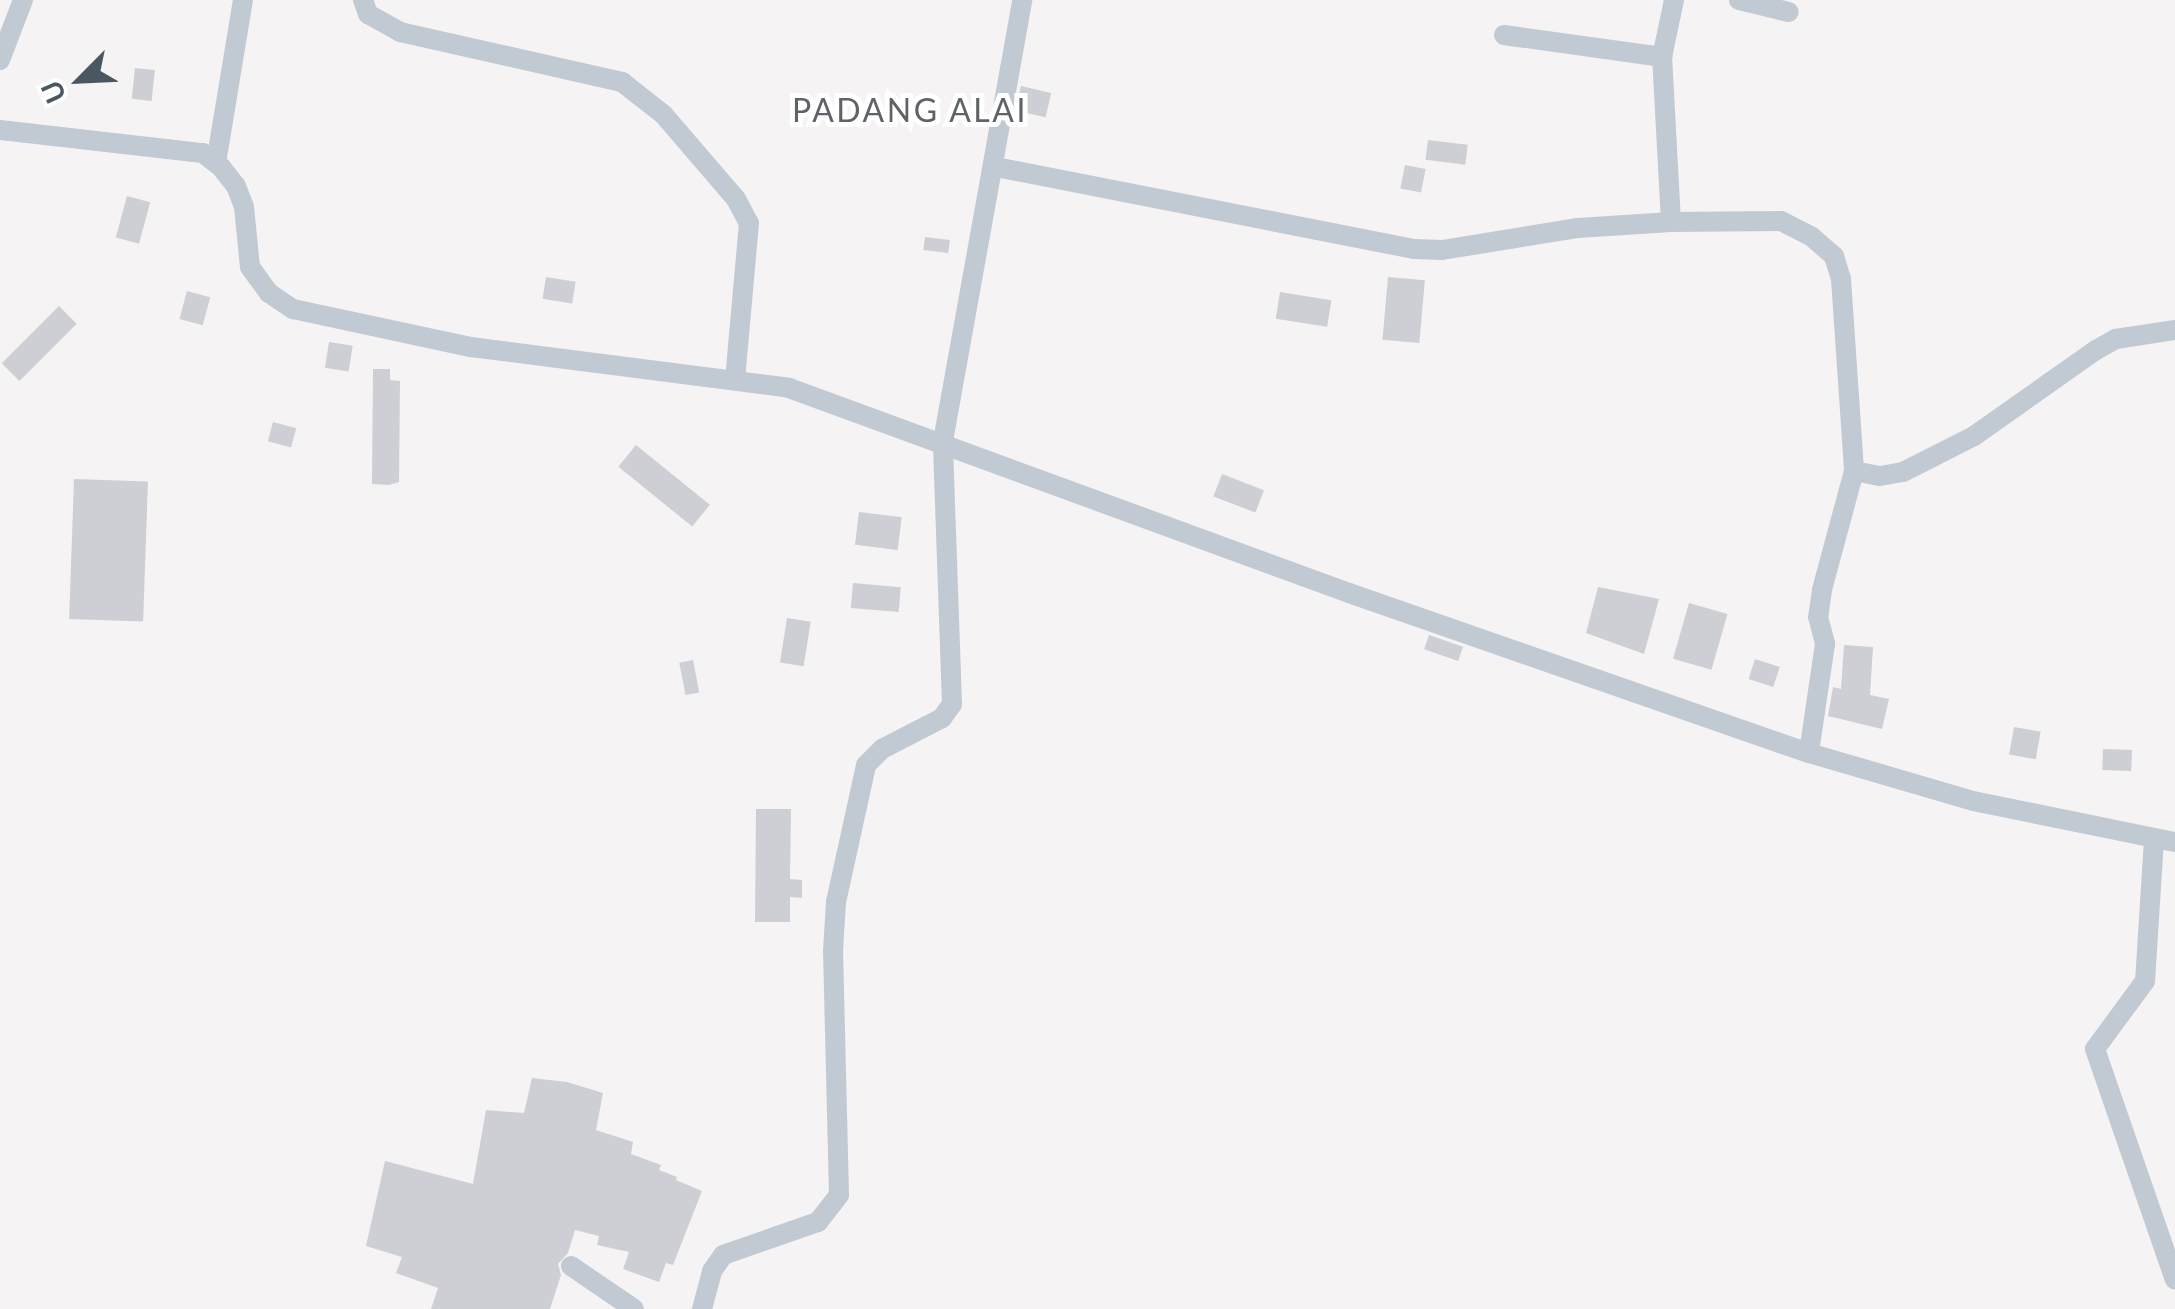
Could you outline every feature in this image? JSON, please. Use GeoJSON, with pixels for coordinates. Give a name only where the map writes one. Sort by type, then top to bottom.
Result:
{"type":"FeatureCollection","features":[{"type":"Feature","properties":{"kind":"street"},"geometry":{"type":"LineString","coordinates":[[0,60],[24,0]]}},
{"type":"Feature","properties":{"kind":"street"},"geometry":{"type":"LineString","coordinates":[[216,162],[243,0]]}},
{"type":"Feature","properties":{"kind":"street"},"geometry":{"type":"LineString","coordinates":[[363,0],[368,14],[400,32],[622,82],[663,114],[736,199],[748,223],[735,379]]}},
{"type":"Feature","properties":{"kind":"street"},"geometry":{"type":"LineString","coordinates":[[702,1309],[712,1272],[723,1255],[818,1222],[838,1196],[834,925],[861,776],[874,755],[942,718],[952,704],[943,441],[996,167],[1022,0]]}},
{"type":"Feature","properties":{"kind":"street"},"geometry":{"type":"LineString","coordinates":[[1671,222],[1662,56],[1674,0]]}},
{"type":"Feature","properties":{"kind":"street"},"geometry":{"type":"LineString","coordinates":[[1739,0],[1789,12]]}},
{"type":"Feature","properties":{"kind":"street"},"geometry":{"type":"LineString","coordinates":[[1504,35],[1662,56]]}},
{"type":"Feature","properties":{"kind":"street"},"geometry":{"type":"LineString","coordinates":[[0,130],[203,153],[236,186],[244,206],[250,267],[270,293],[292,308],[471,347],[788,388],[943,441],[1349,593],[1809,753],[1973,801],[2164,840],[2145,981],[2095,1049],[2175,1280]]}},
{"type":"Feature","properties":{"kind":"street"},"geometry":{"type":"LineString","coordinates":[[996,167],[1414,249],[1442,250],[1578,228],[1671,222],[1781,221],[1812,237],[1834,256],[1844,307],[1854,471],[1822,590],[1818,617],[1825,644],[1809,753]]}},
{"type":"Feature","properties":{"kind":"street"},"geometry":{"type":"LineString","coordinates":[[1854,471],[1880,476],[1903,472],[1974,436],[2116,339],[2175,330]]}},
{"type":"Feature","properties":{"kind":"street"},"geometry":{"type":"LineString","coordinates":[[571,1266],[634,1309]]}},
{"type":"Feature","properties":{"kind":"building"},"geometry":{"type":"Polygon","coordinates":[[[135,68],[155,70],[152,101],[132,99],[135,68]]]}},
{"type":"Feature","properties":{"kind":"building"},"geometry":{"type":"Polygon","coordinates":[[[1021,86],[1051,93],[1046,117],[1015,110],[1021,86]]]}},
{"type":"Feature","properties":{"kind":"building"},"geometry":{"type":"Polygon","coordinates":[[[1428,140],[1468,145],[1465,165],[1426,160],[1428,140]]]}},
{"type":"Feature","properties":{"kind":"building"},"geometry":{"type":"Polygon","coordinates":[[[1405,165],[1426,169],[1421,193],[1400,189],[1405,165]]]}},
{"type":"Feature","properties":{"kind":"building"},"geometry":{"type":"Polygon","coordinates":[[[127,196],[150,202],[139,244],[116,238],[127,196]]]}},
{"type":"Feature","properties":{"kind":"building"},"geometry":{"type":"Polygon","coordinates":[[[925,237],[950,240],[948,253],[923,250],[925,237]]]}},
{"type":"Feature","properties":{"kind":"building"},"geometry":{"type":"Polygon","coordinates":[[[546,277],[576,282],[572,303],[543,299],[546,277]]]}},
{"type":"Feature","properties":{"kind":"building"},"geometry":{"type":"Polygon","coordinates":[[[1388,277],[1425,280],[1419,343],[1383,340],[1388,277]]]}},
{"type":"Feature","properties":{"kind":"building"},"geometry":{"type":"Polygon","coordinates":[[[187,291],[210,297],[203,325],[179,319],[187,291]]]}},
{"type":"Feature","properties":{"kind":"building"},"geometry":{"type":"Polygon","coordinates":[[[1280,292],[1331,300],[1327,327],[1276,319],[1280,292]]]}},
{"type":"Feature","properties":{"kind":"building"},"geometry":{"type":"Polygon","coordinates":[[[59,306],[77,324],[19,381],[2,363],[59,306]]]}},
{"type":"Feature","properties":{"kind":"building"},"geometry":{"type":"Polygon","coordinates":[[[329,342],[353,346],[349,371],[325,368],[329,342]]]}},
{"type":"Feature","properties":{"kind":"building"},"geometry":{"type":"Polygon","coordinates":[[[373,369],[390,369],[390,380],[400,381],[399,482],[389,485],[372,484],[373,369]]]}},
{"type":"Feature","properties":{"kind":"building"},"geometry":{"type":"Polygon","coordinates":[[[273,422],[296,428],[291,448],[268,441],[273,422]]]}},
{"type":"Feature","properties":{"kind":"building"},"geometry":{"type":"Polygon","coordinates":[[[636,445],[710,505],[692,527],[618,467],[636,445]]]}},
{"type":"Feature","properties":{"kind":"building"},"geometry":{"type":"Polygon","coordinates":[[[1222,474],[1264,490],[1255,513],[1213,496],[1222,474]]]}},
{"type":"Feature","properties":{"kind":"building"},"geometry":{"type":"Polygon","coordinates":[[[74,479],[148,482],[143,621],[69,619],[74,479]]]}},
{"type":"Feature","properties":{"kind":"building"},"geometry":{"type":"Polygon","coordinates":[[[859,512],[902,517],[898,550],[855,545],[859,512]]]}},
{"type":"Feature","properties":{"kind":"building"},"geometry":{"type":"Polygon","coordinates":[[[853,583],[901,587],[899,612],[851,608],[853,583]]]}},
{"type":"Feature","properties":{"kind":"building"},"geometry":{"type":"Polygon","coordinates":[[[1598,587],[1659,599],[1644,654],[1586,633],[1598,587]]]}},
{"type":"Feature","properties":{"kind":"building"},"geometry":{"type":"Polygon","coordinates":[[[1689,603],[1727,614],[1711,670],[1673,659],[1689,603]]]}},
{"type":"Feature","properties":{"kind":"building"},"geometry":{"type":"Polygon","coordinates":[[[787,618],[811,622],[804,666],[780,662],[787,618]]]}},
{"type":"Feature","properties":{"kind":"building"},"geometry":{"type":"Polygon","coordinates":[[[1429,635],[1463,647],[1458,661],[1424,649],[1429,635]]]}},
{"type":"Feature","properties":{"kind":"building"},"geometry":{"type":"Polygon","coordinates":[[[1844,645],[1873,647],[1870,695],[1889,699],[1882,729],[1828,716],[1833,687],[1841,689],[1844,645]]]}},
{"type":"Feature","properties":{"kind":"building"},"geometry":{"type":"Polygon","coordinates":[[[1755,659],[1780,667],[1773,687],[1749,679],[1755,659]]]}},
{"type":"Feature","properties":{"kind":"building"},"geometry":{"type":"Polygon","coordinates":[[[693,660],[699,692],[686,695],[679,663],[693,660]]]}},
{"type":"Feature","properties":{"kind":"building"},"geometry":{"type":"Polygon","coordinates":[[[2014,727],[2041,732],[2036,759],[2009,755],[2014,727]]]}},
{"type":"Feature","properties":{"kind":"building"},"geometry":{"type":"Polygon","coordinates":[[[2103,749],[2132,750],[2131,771],[2102,770],[2103,749]]]}},
{"type":"Feature","properties":{"kind":"building"},"geometry":{"type":"Polygon","coordinates":[[[756,809],[791,809],[790,879],[802,880],[802,898],[790,897],[790,922],[755,922],[756,809]]]}},
{"type":"Feature","properties":{"kind":"building"},"geometry":{"type":"Polygon","coordinates":[[[532,1078],[567,1082],[603,1093],[596,1130],[633,1142],[631,1154],[661,1165],[659,1170],[702,1191],[673,1265],[666,1263],[659,1282],[623,1269],[629,1252],[597,1245],[599,1236],[575,1230],[568,1253],[558,1264],[561,1275],[550,1309],[431,1309],[438,1288],[396,1273],[402,1257],[366,1246],[385,1161],[473,1184],[486,1110],[524,1113],[532,1078]]]}},
{"type":"Feature","properties":{"kind":"district","name":"PADANG ALAI"},"geometry":{"type":"Point","coordinates":[910,110]}}]}
